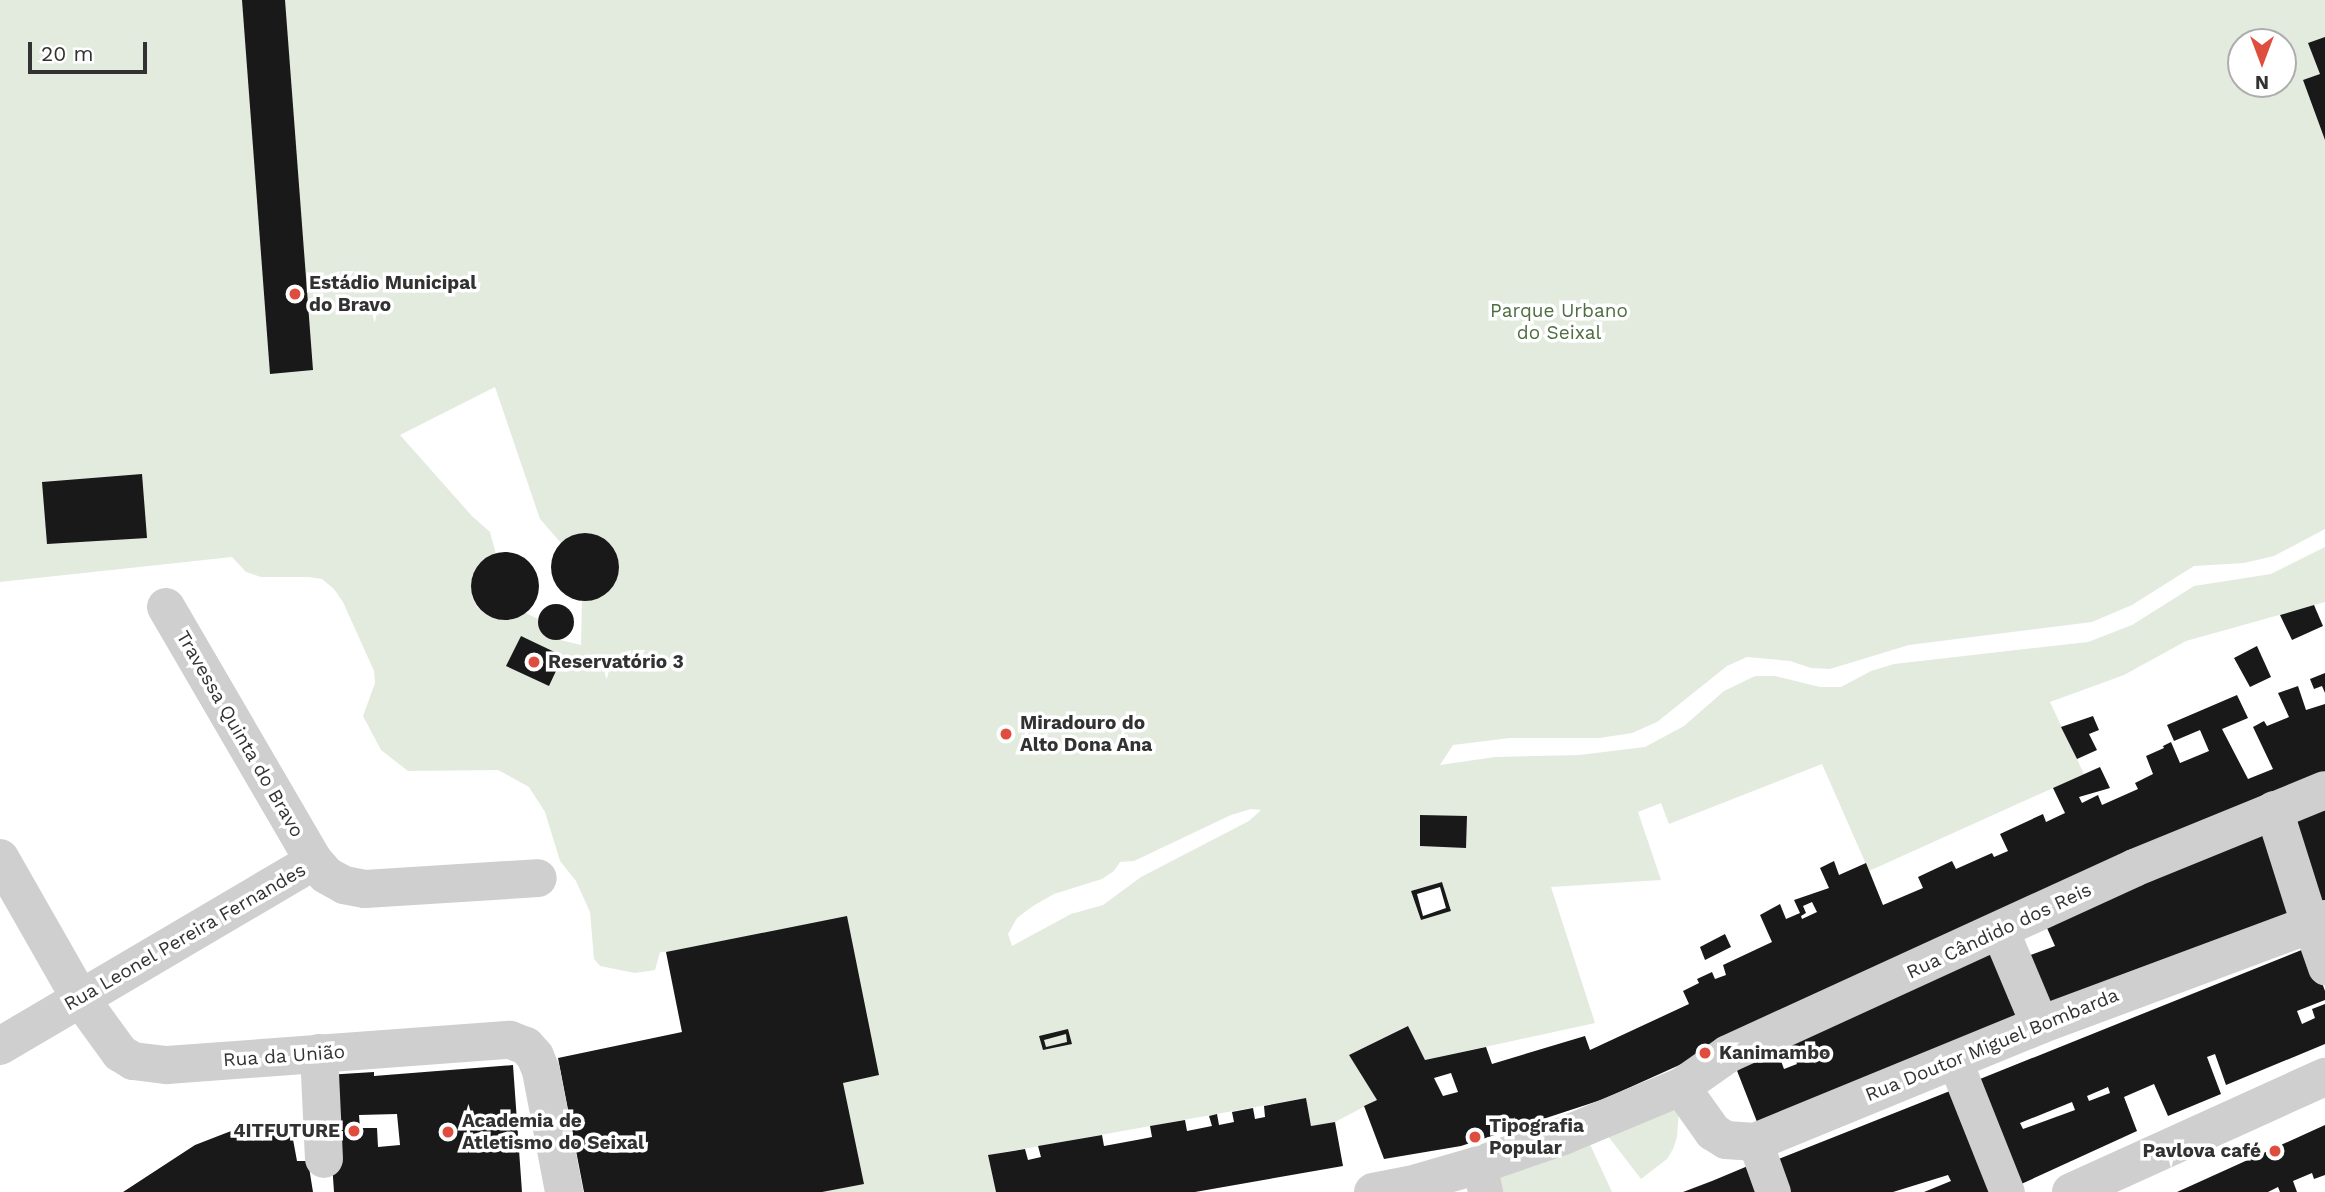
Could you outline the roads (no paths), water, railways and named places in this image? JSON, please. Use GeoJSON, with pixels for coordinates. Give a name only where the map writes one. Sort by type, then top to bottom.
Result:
{"type":"FeatureCollection","features":[{"type":"Feature","properties":{"kind":"street","name":"Travessa Quinta do Bravo"},"geometry":{"type":"LineString","coordinates":[[166,607],[314,861]]}},
{"type":"Feature","properties":{"kind":"street","name":"Rua Cândido dos Reis"},"geometry":{"type":"LineString","coordinates":[[1373,1192],[1410,1185],[1482,1179],[1563,1136],[1681,1087],[1728,1054],[2134,868],[2325,790]]}},
{"type":"Feature","properties":{"kind":"street"},"geometry":{"type":"LineString","coordinates":[[2274,810],[2318,922],[2325,967]]}},
{"type":"Feature","properties":{"kind":"street","name":"Rua da União"},"geometry":{"type":"LineString","coordinates":[[0,858],[80,999],[120,1054],[141,1062],[167,1065],[510,1040],[526,1046],[541,1071],[564,1192]]}},
{"type":"Feature","properties":{"kind":"street","name":"Rua Leonel Pereira Fernandes"},"geometry":{"type":"LineString","coordinates":[[0,1046],[314,861],[326,875],[344,885],[365,889],[538,878]]}},
{"type":"Feature","properties":{"kind":"street","name":"Rua Doutor Miguel Bombarda"},"geometry":{"type":"LineString","coordinates":[[1755,1142],[2040,1025],[2318,922]]}},
{"type":"Feature","properties":{"kind":"street"},"geometry":{"type":"LineString","coordinates":[[2000,930],[2040,1025]]}},
{"type":"Feature","properties":{"kind":"street"},"geometry":{"type":"LineString","coordinates":[[319,1053],[324,1159]]}},
{"type":"Feature","properties":{"kind":"street"},"geometry":{"type":"LineString","coordinates":[[1954,1059],[2007,1192]]}},
{"type":"Feature","properties":{"kind":"street"},"geometry":{"type":"LineString","coordinates":[[2071,1192],[2325,1077]]}},
{"type":"Feature","properties":{"kind":"street"},"geometry":{"type":"LineString","coordinates":[[1681,1087],[1713,1132],[1726,1140],[1755,1142],[1773,1192]]}},
{"type":"Feature","properties":{"kind":"place","name":"Estádio Municipal do Bravo"},"geometry":{"type":"Point","coordinates":[295,294]}},
{"type":"Feature","properties":{"kind":"place","name":"Reservatório 3"},"geometry":{"type":"Point","coordinates":[534,662]}},
{"type":"Feature","properties":{"kind":"place","name":"Miradouro do Alto Dona Ana"},"geometry":{"type":"Point","coordinates":[1006,734]}},
{"type":"Feature","properties":{"kind":"place","name":"Kanimambo"},"geometry":{"type":"Point","coordinates":[1705,1053]}},
{"type":"Feature","properties":{"kind":"place","name":"4ITFUTURE"},"geometry":{"type":"Point","coordinates":[354,1131]}},
{"type":"Feature","properties":{"kind":"place","name":"Academia de Atletismo do Seixal"},"geometry":{"type":"Point","coordinates":[448,1132]}},
{"type":"Feature","properties":{"kind":"place","name":"Tipografia Popular"},"geometry":{"type":"Point","coordinates":[1475,1137]}},
{"type":"Feature","properties":{"kind":"place","name":"Pavlova café"},"geometry":{"type":"Point","coordinates":[2275,1151]}},
{"type":"Feature","properties":{"kind":"park label","name":"Parque Urbano do Seixal"},"geometry":{"type":"Point","coordinates":[1559,322]}}]}
